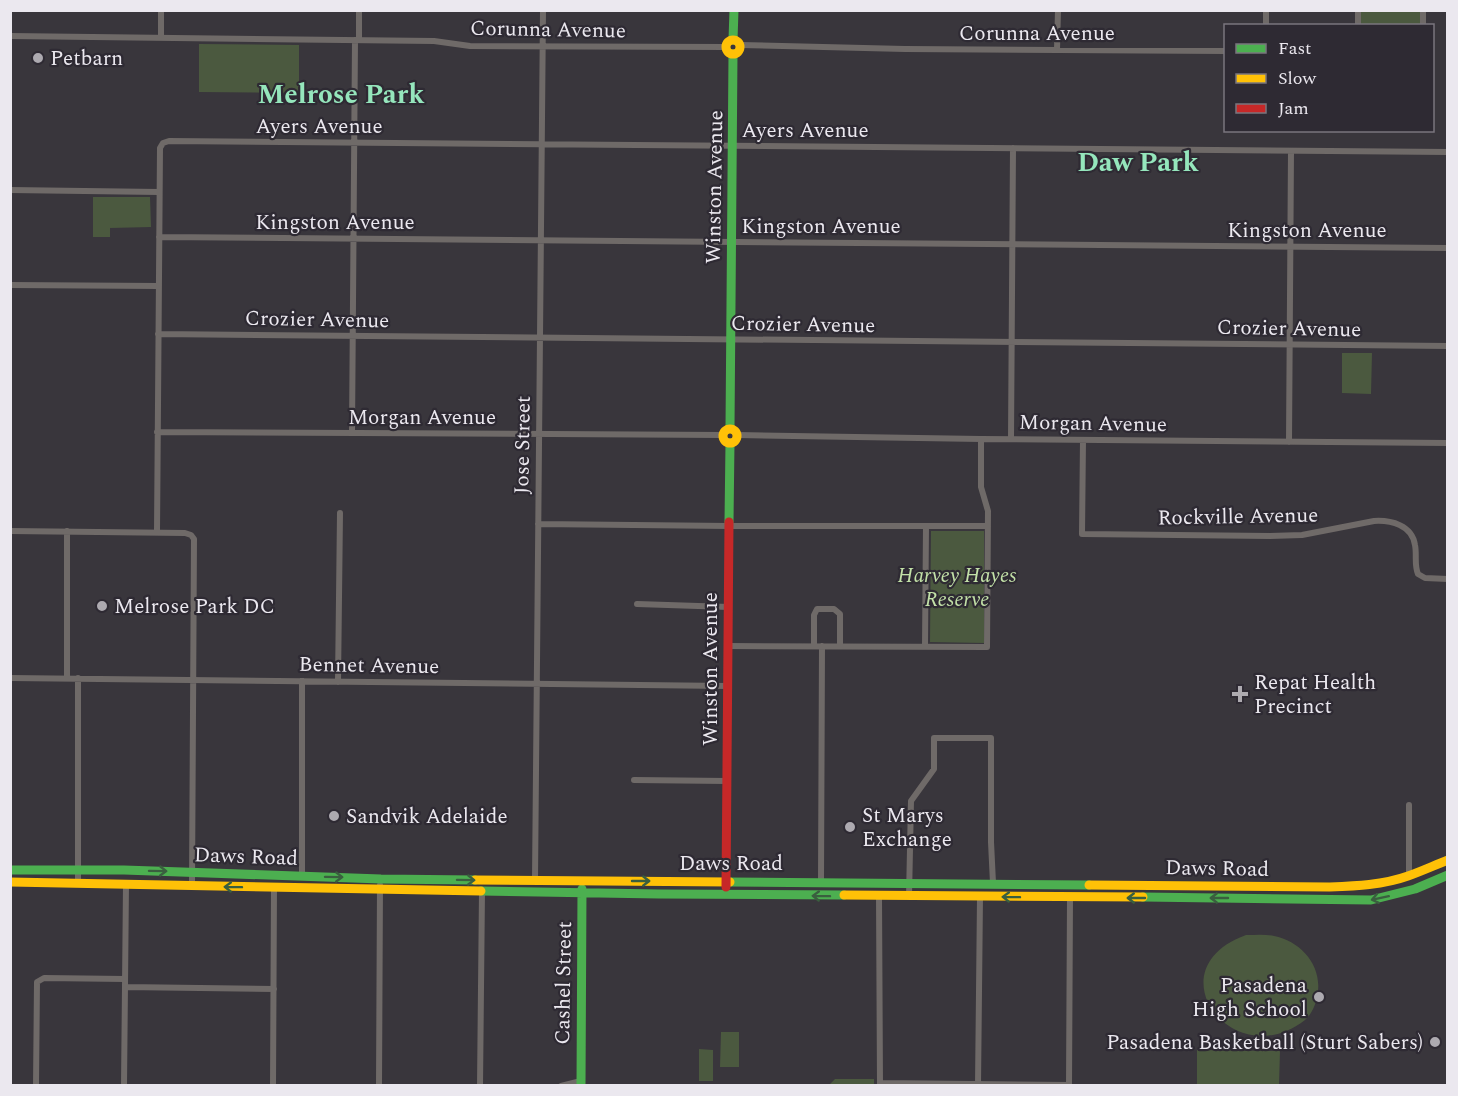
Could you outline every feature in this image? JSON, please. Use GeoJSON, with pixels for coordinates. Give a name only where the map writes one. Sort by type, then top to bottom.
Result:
{"type":"FeatureCollection","features":[{"type":"Feature","properties":{"kind":"main road","name":"Winston Avenue"},"geometry":{"type":"LineString","coordinates":[[726,895],[730,443],[725,442],[730,433],[734,10]]}},
{"type":"Feature","properties":{"kind":"main road","name":"Daws Road"},"geometry":{"type":"LineString","coordinates":[[10,870],[192,872],[381,879],[1337,887],[1392,880],[1448,860]]}},
{"type":"Feature","properties":{"kind":"main road","name":"Daws Road"},"geometry":{"type":"LineString","coordinates":[[10,882],[726,895],[1371,900],[1415,889],[1448,875]]}},
{"type":"Feature","properties":{"kind":"main road"},"geometry":{"type":"LineString","coordinates":[[1392,880],[1412,884],[1415,889]]}},
{"type":"Feature","properties":{"kind":"main road","name":"Cashel Street"},"geometry":{"type":"LineString","coordinates":[[581,1083],[582,881]]}},
{"type":"Feature","properties":{"kind":"main road"},"geometry":{"type":"LineString","coordinates":[[1048,884],[1064,891],[1070,898],[1087,884]]}},
{"type":"Feature","properties":{"kind":"main road"},"geometry":{"type":"LineString","coordinates":[[1187,885],[1195,898]]}},
{"type":"Feature","properties":{"kind":"main road"},"geometry":{"type":"LineString","coordinates":[[1195,898],[1201,885]]}},
{"type":"Feature","properties":{"kind":"main road"},"geometry":{"type":"LineString","coordinates":[[1243,898],[1258,886],[1262,894],[1284,894],[1308,900]]}},
{"type":"Feature","properties":{"kind":"street"},"geometry":{"type":"LineString","coordinates":[[161,10],[161,38]]}},
{"type":"Feature","properties":{"kind":"street"},"geometry":{"type":"LineString","coordinates":[[352,433],[354,143],[359,10]]}},
{"type":"Feature","properties":{"kind":"street","name":"Jose Street"},"geometry":{"type":"LineString","coordinates":[[535,880],[543,10]]}},
{"type":"Feature","properties":{"kind":"street"},"geometry":{"type":"LineString","coordinates":[[1057,50],[1058,10]]}},
{"type":"Feature","properties":{"kind":"street","name":"Corunna Avenue"},"geometry":{"type":"LineString","coordinates":[[10,36],[434,41],[470,46],[542,47],[733,46],[1224,51]]}},
{"type":"Feature","properties":{"kind":"street","name":"Ayers Avenue"},"geometry":{"type":"LineString","coordinates":[[159,192],[159,148],[163,143],[169,141],[1448,152]]}},
{"type":"Feature","properties":{"kind":"street"},"geometry":{"type":"LineString","coordinates":[[1011,439],[1013,148]]}},
{"type":"Feature","properties":{"kind":"street"},"geometry":{"type":"LineString","coordinates":[[1289,442],[1292,151]]}},
{"type":"Feature","properties":{"kind":"street"},"geometry":{"type":"LineString","coordinates":[[10,190],[159,192],[157,532]]}},
{"type":"Feature","properties":{"kind":"street","name":"Kingston Avenue"},"geometry":{"type":"LineString","coordinates":[[159,237],[1448,248]]}},
{"type":"Feature","properties":{"kind":"street"},"geometry":{"type":"LineString","coordinates":[[10,285],[158,286]]}},
{"type":"Feature","properties":{"kind":"street","name":"Crozier Avenue"},"geometry":{"type":"LineString","coordinates":[[158,334],[1448,346]]}},
{"type":"Feature","properties":{"kind":"street","name":"Morgan Avenue"},"geometry":{"type":"LineString","coordinates":[[157,432],[730,433],[981,439],[1448,443]]}},
{"type":"Feature","properties":{"kind":"street"},"geometry":{"type":"LineString","coordinates":[[728,646],[987,646],[988,511],[981,488],[981,439]]}},
{"type":"Feature","properties":{"kind":"street","name":"Rockville Avenue"},"geometry":{"type":"LineString","coordinates":[[1083,440],[1082,534],[1302,535],[1386,520],[1406,529],[1413,539],[1418,574],[1425,578],[1448,579]]}},
{"type":"Feature","properties":{"kind":"street"},"geometry":{"type":"LineString","coordinates":[[338,682],[340,513]]}},
{"type":"Feature","properties":{"kind":"street"},"geometry":{"type":"LineString","coordinates":[[538,525],[988,526]]}},
{"type":"Feature","properties":{"kind":"street"},"geometry":{"type":"LineString","coordinates":[[925,646],[926,526]]}},
{"type":"Feature","properties":{"kind":"street"},"geometry":{"type":"LineString","coordinates":[[10,531],[185,533],[194,539],[192,886]]}},
{"type":"Feature","properties":{"kind":"street"},"geometry":{"type":"LineString","coordinates":[[67,531],[67,678]]}},
{"type":"Feature","properties":{"kind":"street"},"geometry":{"type":"LineString","coordinates":[[637,604],[729,607]]}},
{"type":"Feature","properties":{"kind":"street"},"geometry":{"type":"LineString","coordinates":[[814,646],[814,615],[817,609],[834,609],[840,614],[840,646]]}},
{"type":"Feature","properties":{"kind":"street"},"geometry":{"type":"LineString","coordinates":[[821,882],[822,646]]}},
{"type":"Feature","properties":{"kind":"street","name":"Bennet Avenue"},"geometry":{"type":"LineString","coordinates":[[10,678],[728,686]]}},
{"type":"Feature","properties":{"kind":"street"},"geometry":{"type":"LineString","coordinates":[[78,678],[78,884]]}},
{"type":"Feature","properties":{"kind":"street"},"geometry":{"type":"LineString","coordinates":[[302,681],[302,877]]}},
{"type":"Feature","properties":{"kind":"street"},"geometry":{"type":"LineString","coordinates":[[909,897],[911,801],[934,769],[934,738],[991,738],[993,884]]}},
{"type":"Feature","properties":{"kind":"street"},"geometry":{"type":"LineString","coordinates":[[634,780],[727,781]]}},
{"type":"Feature","properties":{"kind":"street"},"geometry":{"type":"LineString","coordinates":[[1409,805],[1409,875]]}},
{"type":"Feature","properties":{"kind":"street"},"geometry":{"type":"LineString","coordinates":[[379,1086],[381,879]]}},
{"type":"Feature","properties":{"kind":"street"},"geometry":{"type":"LineString","coordinates":[[124,1086],[126,884]]}},
{"type":"Feature","properties":{"kind":"street"},"geometry":{"type":"LineString","coordinates":[[273,1086],[274,887]]}},
{"type":"Feature","properties":{"kind":"street"},"geometry":{"type":"LineString","coordinates":[[480,1086],[482,891]]}},
{"type":"Feature","properties":{"kind":"street"},"geometry":{"type":"LineString","coordinates":[[879,896],[880,1084],[1069,1085],[1070,898]]}},
{"type":"Feature","properties":{"kind":"street"},"geometry":{"type":"LineString","coordinates":[[978,1085],[980,897]]}},
{"type":"Feature","properties":{"kind":"street"},"geometry":{"type":"LineString","coordinates":[[36,1086],[37,982],[44,978],[125,979]]}},
{"type":"Feature","properties":{"kind":"street"},"geometry":{"type":"LineString","coordinates":[[125,987],[274,989]]}},
{"type":"Feature","properties":{"kind":"street"},"geometry":{"type":"LineString","coordinates":[[561,1086],[581,1083]]}},
{"type":"Feature","properties":{"kind":"green space"},"geometry":{"type":"Polygon","coordinates":[[[1358,11],[1424,11],[1423,24],[1358,24],[1358,11]]]}},
{"type":"Feature","properties":{"kind":"green space"},"geometry":{"type":"Polygon","coordinates":[[[199,44],[299,45],[299,93],[199,92],[199,44]]]}},
{"type":"Feature","properties":{"kind":"green space"},"geometry":{"type":"Polygon","coordinates":[[[93,197],[150,197],[151,227],[110,228],[110,237],[93,237],[93,197]]]}},
{"type":"Feature","properties":{"kind":"green space"},"geometry":{"type":"Polygon","coordinates":[[[1342,353],[1372,353],[1371,394],[1342,393],[1342,353]]]}},
{"type":"Feature","properties":{"kind":"green space","name":"Harvey Hayes Reserve"},"geometry":{"type":"Polygon","coordinates":[[[931,531],[984,531],[984,643],[930,642],[931,531]]]}},
{"type":"Feature","properties":{"kind":"green space"},"geometry":{"type":"Polygon","coordinates":[[[1246,935],[1271,935],[1292,943],[1307,955],[1316,972],[1317,995],[1310,1014],[1305,1020],[1278,1034],[1252,1035],[1230,1027],[1213,1011],[1204,992],[1205,970],[1219,951],[1246,935]]]}},
{"type":"Feature","properties":{"kind":"green space"},"geometry":{"type":"Polygon","coordinates":[[[721,1032],[739,1032],[739,1067],[720,1067],[721,1032]]]}},
{"type":"Feature","properties":{"kind":"green space"},"geometry":{"type":"Polygon","coordinates":[[[699,1049],[713,1050],[713,1081],[699,1081],[699,1049]]]}},
{"type":"Feature","properties":{"kind":"green space"},"geometry":{"type":"Polygon","coordinates":[[[1197,1050],[1280,1051],[1279,1085],[1197,1085],[1197,1050]]]}},
{"type":"Feature","properties":{"kind":"green space"},"geometry":{"type":"Polygon","coordinates":[[[835,1079],[874,1079],[874,1085],[829,1085],[835,1079]]]}},
{"type":"Feature","properties":{"kind":"traffic: fast"},"geometry":{"type":"LineString","coordinates":[[733,40],[734,10]]}},
{"type":"Feature","properties":{"kind":"traffic: fast"},"geometry":{"type":"LineString","coordinates":[[730,428],[733,54]]}},
{"type":"Feature","properties":{"kind":"traffic: fast"},"geometry":{"type":"LineString","coordinates":[[729,522],[730,443]]}},
{"type":"Feature","properties":{"kind":"traffic: fast"},"geometry":{"type":"LineString","coordinates":[[10,870],[124,870],[475,880]]}},
{"type":"Feature","properties":{"kind":"traffic: fast"},"geometry":{"type":"LineString","coordinates":[[1143,897],[1371,900],[1415,889],[1448,875]]}},
{"type":"Feature","properties":{"kind":"traffic: fast"},"geometry":{"type":"LineString","coordinates":[[730,882],[1089,885]]}},
{"type":"Feature","properties":{"kind":"traffic: fast"},"geometry":{"type":"LineString","coordinates":[[581,1086],[582,889]]}},
{"type":"Feature","properties":{"kind":"traffic: fast"},"geometry":{"type":"LineString","coordinates":[[481,891],[844,895]]}},
{"type":"Feature","properties":{"kind":"traffic: slow"},"geometry":{"type":"LineString","coordinates":[[733,40],[738,42],[740,47],[738,52],[733,54],[728,52],[726,47],[728,42],[733,40]]}},
{"type":"Feature","properties":{"kind":"traffic: slow"},"geometry":{"type":"LineString","coordinates":[[727,429],[733,429],[737,436],[733,443],[727,443],[723,439],[723,433],[727,429]]}},
{"type":"Feature","properties":{"kind":"traffic: slow"},"geometry":{"type":"LineString","coordinates":[[1089,885],[1329,887],[1359,885],[1398,879],[1448,860]]}},
{"type":"Feature","properties":{"kind":"traffic: slow"},"geometry":{"type":"LineString","coordinates":[[475,880],[730,882]]}},
{"type":"Feature","properties":{"kind":"traffic: slow"},"geometry":{"type":"LineString","coordinates":[[10,882],[481,891]]}},
{"type":"Feature","properties":{"kind":"traffic: slow"},"geometry":{"type":"LineString","coordinates":[[844,895],[1143,897]]}},
{"type":"Feature","properties":{"kind":"traffic: jam"},"geometry":{"type":"LineString","coordinates":[[726,887],[729,522]]}},
{"type":"Feature","properties":{"kind":"place","name":"Petbarn"},"geometry":{"type":"Point","coordinates":[38,58]}},
{"type":"Feature","properties":{"kind":"place","name":"Melrose Park DC"},"geometry":{"type":"Point","coordinates":[102,606]}},
{"type":"Feature","properties":{"kind":"place","name":"Repat Health Precinct"},"geometry":{"type":"Point","coordinates":[1240,694]}},
{"type":"Feature","properties":{"kind":"place","name":"Sandvik Adelaide"},"geometry":{"type":"Point","coordinates":[334,816]}},
{"type":"Feature","properties":{"kind":"place","name":"St Marys Exchange"},"geometry":{"type":"Point","coordinates":[850,827]}},
{"type":"Feature","properties":{"kind":"place","name":"Pasadena High School"},"geometry":{"type":"Point","coordinates":[1319,997]}},
{"type":"Feature","properties":{"kind":"place","name":"Pasadena Basketball (Sturt Sabers)"},"geometry":{"type":"Point","coordinates":[1435,1042]}},
{"type":"Feature","properties":{"kind":"district","name":"Melrose Park"},"geometry":{"type":"Point","coordinates":[341,94]}},
{"type":"Feature","properties":{"kind":"district","name":"Daw Park"},"geometry":{"type":"Point","coordinates":[1138,162]}}]}
